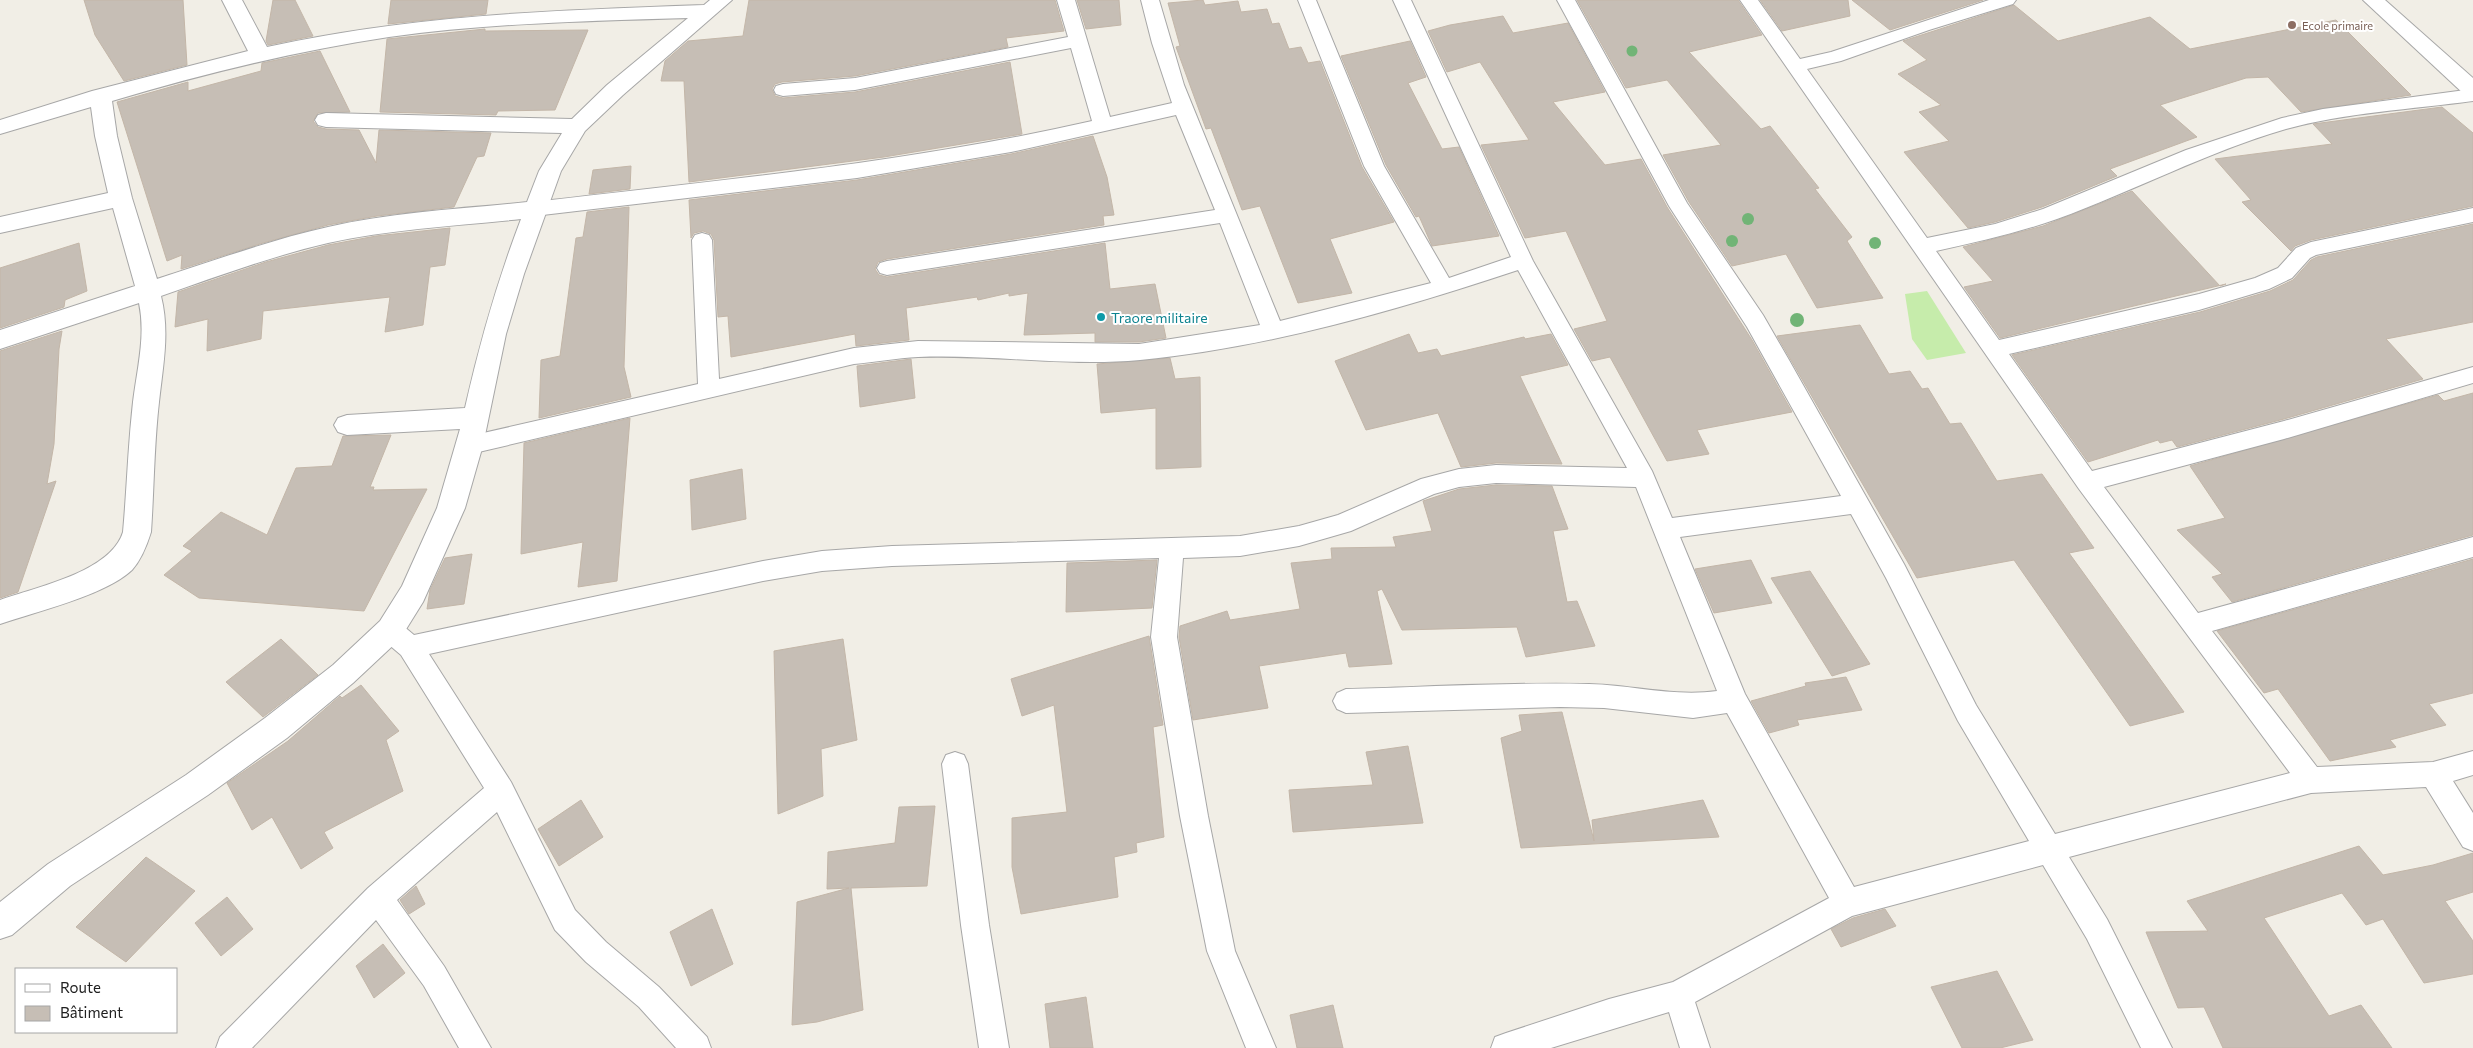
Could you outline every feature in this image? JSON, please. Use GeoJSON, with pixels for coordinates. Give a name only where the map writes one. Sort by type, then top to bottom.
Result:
{"type":"FeatureCollection","features":[{"type":"Feature","properties":{"kind":"street"},"geometry":{"type":"LineString","coordinates":[[232,0],[261,55]]}},
{"type":"Feature","properties":{"kind":"street"},"geometry":{"type":"LineString","coordinates":[[506,20],[545,0]]}},
{"type":"Feature","properties":{"kind":"street"},"geometry":{"type":"LineString","coordinates":[[2374,0],[2473,90]]}},
{"type":"Feature","properties":{"kind":"street"},"geometry":{"type":"LineString","coordinates":[[0,127],[100,96],[261,55],[390,30],[715,5]]}},
{"type":"Feature","properties":{"kind":"street"},"geometry":{"type":"LineString","coordinates":[[0,923],[59,875],[197,785],[276,728],[343,674],[400,638],[413,593],[451,508],[470,446],[494,334],[534,209],[550,171],[577,126],[615,90],[715,5]]}},
{"type":"Feature","properties":{"kind":"street"},"geometry":{"type":"LineString","coordinates":[[0,612],[100,575],[121,562],[133,546],[136,532],[146,402],[154,348],[154,316],[138,250],[121,198],[106,136],[100,96]]}},
{"type":"Feature","properties":{"kind":"street"},"geometry":{"type":"LineString","coordinates":[[326,120],[482,122],[577,126]]}},
{"type":"Feature","properties":{"kind":"street"},"geometry":{"type":"LineString","coordinates":[[0,225],[121,198]]}},
{"type":"Feature","properties":{"kind":"street"},"geometry":{"type":"LineString","coordinates":[[0,340],[254,256],[328,235],[372,227],[534,209]]}},
{"type":"Feature","properties":{"kind":"street"},"geometry":{"type":"LineString","coordinates":[[347,425],[476,418]]}},
{"type":"Feature","properties":{"kind":"lane"},"geometry":{"type":"LineString","coordinates":[[1066,0],[1103,126]]}},
{"type":"Feature","properties":{"kind":"lane"},"geometry":{"type":"LineString","coordinates":[[1150,0],[1182,107],[1259,290],[1273,331]]}},
{"type":"Feature","properties":{"kind":"lane"},"geometry":{"type":"LineString","coordinates":[[1307,0],[1374,166],[1444,287]]}},
{"type":"Feature","properties":{"kind":"lane"},"geometry":{"type":"LineString","coordinates":[[1402,0],[1523,261],[1644,478],[1734,700],[1847,903]]}},
{"type":"Feature","properties":{"kind":"lane"},"geometry":{"type":"LineString","coordinates":[[1566,0],[1678,206],[1755,321],[1894,571],[1967,713],[2097,929],[2157,1048]]}},
{"type":"Feature","properties":{"kind":"lane"},"geometry":{"type":"LineString","coordinates":[[1749,0],[2088,482],[2193,626],[2311,780]]}},
{"type":"Feature","properties":{"kind":"lane"},"geometry":{"type":"LineString","coordinates":[[1794,66],[1835,57],[1923,26],[2007,0]]}},
{"type":"Feature","properties":{"kind":"lane"},"geometry":{"type":"LineString","coordinates":[[783,90],[855,84],[1078,41]]}},
{"type":"Feature","properties":{"kind":"lane"},"geometry":{"type":"LineString","coordinates":[[1923,246],[1997,230],[2050,214],[2193,155],[2282,124],[2323,115],[2473,95]]}},
{"type":"Feature","properties":{"kind":"lane"},"geometry":{"type":"LineString","coordinates":[[534,209],[857,171],[1011,146],[1182,107]]}},
{"type":"Feature","properties":{"kind":"lane"},"geometry":{"type":"LineString","coordinates":[[887,268],[1226,215]]}},
{"type":"Feature","properties":{"kind":"lane"},"geometry":{"type":"LineString","coordinates":[[1996,349],[2199,302],[2262,284],[2285,273],[2303,253],[2311,249],[2473,215]]}},
{"type":"Feature","properties":{"kind":"lane"},"geometry":{"type":"LineString","coordinates":[[702,240],[709,391]]}},
{"type":"Feature","properties":{"kind":"lane"},"geometry":{"type":"LineString","coordinates":[[470,446],[854,356],[918,349],[1100,353],[1139,352],[1273,331],[1444,287],[1523,261]]}},
{"type":"Feature","properties":{"kind":"lane"},"geometry":{"type":"LineString","coordinates":[[2088,482],[2284,430],[2473,375]]}},
{"type":"Feature","properties":{"kind":"lane"},"geometry":{"type":"LineString","coordinates":[[696,1048],[649,997],[580,938],[565,920],[501,791],[400,638],[643,598],[763,571],[822,561],[892,556],[1240,546],[1299,536],[1343,524],[1411,493],[1459,478],[1496,474],[1644,478]]}},
{"type":"Feature","properties":{"kind":"lane"},"geometry":{"type":"LineString","coordinates":[[1666,529],[1856,504]]}},
{"type":"Feature","properties":{"kind":"lane"},"geometry":{"type":"LineString","coordinates":[[2193,626],[2473,547]]}},
{"type":"Feature","properties":{"kind":"lane"},"geometry":{"type":"LineString","coordinates":[[1172,549],[1164,637],[1194,816],[1221,951],[1261,1048]]}},
{"type":"Feature","properties":{"kind":"lane"},"geometry":{"type":"LineString","coordinates":[[1346,702],[1560,695],[1604,696],[1693,706],[1734,700]]}},
{"type":"Feature","properties":{"kind":"lane"},"geometry":{"type":"LineString","coordinates":[[1506,1048],[1537,1044],[1609,1014],[1678,995],[1847,903],[2048,848],[2311,780],[2433,774],[2473,763]]}},
{"type":"Feature","properties":{"kind":"lane"},"geometry":{"type":"LineString","coordinates":[[955,764],[975,925],[994,1048]]}},
{"type":"Feature","properties":{"kind":"lane"},"geometry":{"type":"LineString","coordinates":[[2433,774],[2473,838]]}},
{"type":"Feature","properties":{"kind":"lane"},"geometry":{"type":"LineString","coordinates":[[231,1048],[378,898],[501,791]]}},
{"type":"Feature","properties":{"kind":"lane"},"geometry":{"type":"LineString","coordinates":[[378,898],[434,976],[476,1048]]}},
{"type":"Feature","properties":{"kind":"lane"},"geometry":{"type":"LineString","coordinates":[[1678,995],[1695,1048]]}},
{"type":"Feature","properties":{"kind":"green space"},"geometry":{"type":"Polygon","coordinates":[[[1927,291],[1966,353],[1927,360],[1912,339],[1905,294],[1927,291]]]}},
{"type":"Feature","properties":{"kind":"building"},"geometry":{"type":"Polygon","coordinates":[[[84,0],[183,0],[187,65],[124,81],[95,35],[84,0]]]}},
{"type":"Feature","properties":{"kind":"building"},"geometry":{"type":"Polygon","coordinates":[[[273,0],[295,0],[313,36],[268,45],[266,41],[273,0]]]}},
{"type":"Feature","properties":{"kind":"building"},"geometry":{"type":"Polygon","coordinates":[[[391,0],[488,0],[486,14],[388,24],[391,0]]]}},
{"type":"Feature","properties":{"kind":"building"},"geometry":{"type":"Polygon","coordinates":[[[749,0],[1055,0],[1064,31],[1006,38],[1008,47],[855,76],[782,82],[775,84],[772,89],[775,96],[783,98],[855,92],[1010,62],[1022,134],[884,157],[689,182],[684,81],[661,81],[665,61],[688,41],[743,36],[749,0]]]}},
{"type":"Feature","properties":{"kind":"building"},"geometry":{"type":"Polygon","coordinates":[[[1077,0],[1119,0],[1121,25],[1086,29],[1077,0]]]}},
{"type":"Feature","properties":{"kind":"building"},"geometry":{"type":"Polygon","coordinates":[[[1203,0],[1205,5],[1238,1],[1241,12],[1267,9],[1272,24],[1279,23],[1289,49],[1301,47],[1308,63],[1320,61],[1362,167],[1394,222],[1330,239],[1352,293],[1298,303],[1260,206],[1242,210],[1211,128],[1206,129],[1176,47],[1180,46],[1168,3],[1203,0]]]}},
{"type":"Feature","properties":{"kind":"building"},"geometry":{"type":"Polygon","coordinates":[[[1577,0],[1738,0],[1762,35],[1689,52],[1761,129],[1770,126],[1819,188],[1815,189],[1852,237],[1847,241],[1883,298],[1817,308],[1786,254],[1732,266],[1689,202],[1663,155],[1721,145],[1667,80],[1626,88],[1577,0]]]}},
{"type":"Feature","properties":{"kind":"building"},"geometry":{"type":"Polygon","coordinates":[[[1760,0],[1848,0],[1850,16],[1782,31],[1760,0]]]}},
{"type":"Feature","properties":{"kind":"building"},"geometry":{"type":"Polygon","coordinates":[[[1852,0],[1983,0],[1890,30],[1852,0]]]}},
{"type":"Feature","properties":{"kind":"building"},"geometry":{"type":"Polygon","coordinates":[[[2014,5],[2058,41],[2150,17],[2190,49],[2336,20],[2411,95],[2301,112],[2268,77],[2246,78],[2160,105],[2197,137],[2110,169],[2117,176],[2042,207],[1995,222],[1968,228],[1904,152],[1949,141],[1919,112],[1941,105],[1898,74],[1927,60],[1903,41],[2014,5]]]}},
{"type":"Feature","properties":{"kind":"building"},"geometry":{"type":"Polygon","coordinates":[[[1503,16],[1513,33],[1568,23],[1605,92],[1553,102],[1605,165],[1641,159],[1667,207],[1752,340],[1792,412],[1697,430],[1709,454],[1667,461],[1610,357],[1592,361],[1574,329],[1607,321],[1566,231],[1525,238],[1481,145],[1529,140],[1480,62],[1447,72],[1428,31],[1450,25],[1503,16]]]}},
{"type":"Feature","properties":{"kind":"building"},"geometry":{"type":"Polygon","coordinates":[[[485,29],[485,31],[588,30],[555,110],[498,111],[496,115],[380,112],[387,39],[485,29]]]}},
{"type":"Feature","properties":{"kind":"building"},"geometry":{"type":"Polygon","coordinates":[[[1410,41],[1426,77],[1408,83],[1442,149],[1459,147],[1499,236],[1432,246],[1419,216],[1416,217],[1386,165],[1341,56],[1410,41]]]}},
{"type":"Feature","properties":{"kind":"building"},"geometry":{"type":"Polygon","coordinates":[[[320,51],[350,112],[318,113],[313,121],[318,127],[326,129],[359,130],[376,163],[379,130],[491,133],[484,156],[477,157],[454,207],[377,216],[328,225],[181,269],[182,255],[167,261],[117,102],[188,82],[188,91],[261,71],[262,63],[320,51]]]}},
{"type":"Feature","properties":{"kind":"building"},"geometry":{"type":"Polygon","coordinates":[[[2442,107],[2473,133],[2473,206],[2311,240],[2295,246],[2291,251],[2242,202],[2251,200],[2215,159],[2332,144],[2313,124],[2442,107]]]}},
{"type":"Feature","properties":{"kind":"building"},"geometry":{"type":"Polygon","coordinates":[[[1093,136],[1107,177],[1114,215],[1103,216],[1104,225],[887,259],[878,262],[875,269],[879,275],[887,277],[1105,243],[1110,289],[1155,284],[1166,338],[1139,342],[1095,342],[1095,333],[1024,335],[1028,293],[1009,296],[1009,293],[978,300],[977,297],[906,308],[909,340],[856,346],[855,334],[731,357],[728,316],[718,317],[714,240],[711,234],[703,231],[694,233],[691,238],[689,200],[857,180],[1011,154],[1093,136]]]}},
{"type":"Feature","properties":{"kind":"building"},"geometry":{"type":"Polygon","coordinates":[[[631,166],[630,189],[589,194],[593,170],[631,166]]]}},
{"type":"Feature","properties":{"kind":"building"},"geometry":{"type":"Polygon","coordinates":[[[2132,191],[2220,286],[2000,338],[1964,287],[1993,281],[1963,247],[2043,226],[2132,191]]]}},
{"type":"Feature","properties":{"kind":"building"},"geometry":{"type":"Polygon","coordinates":[[[629,207],[624,367],[631,397],[539,418],[541,360],[560,356],[576,238],[583,237],[587,212],[629,207]]]}},
{"type":"Feature","properties":{"kind":"building"},"geometry":{"type":"Polygon","coordinates":[[[2473,224],[2473,322],[2386,339],[2423,379],[2284,419],[2177,447],[2172,440],[2160,443],[2158,440],[2088,462],[2012,355],[2200,312],[2270,291],[2293,280],[2311,260],[2317,257],[2473,224]]]}},
{"type":"Feature","properties":{"kind":"building"},"geometry":{"type":"Polygon","coordinates":[[[450,228],[445,265],[430,267],[423,325],[385,332],[390,297],[263,311],[261,339],[207,351],[208,319],[175,327],[178,292],[266,262],[328,245],[376,236],[450,228]]]}},
{"type":"Feature","properties":{"kind":"building"},"geometry":{"type":"Polygon","coordinates":[[[79,243],[87,291],[65,300],[64,307],[0,328],[0,268],[79,243]]]}},
{"type":"Feature","properties":{"kind":"building"},"geometry":{"type":"Polygon","coordinates":[[[1860,325],[1889,374],[1910,371],[1922,389],[1928,388],[1950,424],[1961,423],[1997,481],[2042,474],[2094,548],[2069,553],[2184,712],[2130,726],[2014,560],[1917,578],[1777,336],[1860,325]]]}},
{"type":"Feature","properties":{"kind":"building"},"geometry":{"type":"Polygon","coordinates":[[[62,331],[59,349],[54,444],[47,484],[56,481],[18,592],[0,598],[0,351],[62,331]]]}},
{"type":"Feature","properties":{"kind":"building"},"geometry":{"type":"Polygon","coordinates":[[[1409,334],[1418,353],[1437,349],[1441,356],[1524,337],[1525,339],[1551,334],[1568,365],[1520,376],[1562,464],[1496,463],[1461,467],[1438,413],[1366,430],[1335,361],[1409,334]]]}},
{"type":"Feature","properties":{"kind":"building"},"geometry":{"type":"Polygon","coordinates":[[[1170,358],[1175,379],[1200,377],[1201,467],[1156,469],[1156,408],[1101,413],[1097,364],[1170,358]]]}},
{"type":"Feature","properties":{"kind":"building"},"geometry":{"type":"Polygon","coordinates":[[[911,359],[915,398],[860,407],[857,366],[911,359]]]}},
{"type":"Feature","properties":{"kind":"building"},"geometry":{"type":"Polygon","coordinates":[[[2473,393],[2473,535],[2232,602],[2212,577],[2222,574],[2177,530],[2225,518],[2190,466],[2438,395],[2444,401],[2473,393]]]}},
{"type":"Feature","properties":{"kind":"building"},"geometry":{"type":"Polygon","coordinates":[[[630,418],[617,581],[578,587],[583,542],[521,554],[524,443],[630,418]]]}},
{"type":"Feature","properties":{"kind":"building"},"geometry":{"type":"Polygon","coordinates":[[[391,435],[370,487],[374,487],[373,490],[427,489],[364,611],[199,598],[164,575],[192,551],[183,546],[221,512],[267,535],[296,468],[332,466],[343,436],[391,435]]]}},
{"type":"Feature","properties":{"kind":"building"},"geometry":{"type":"Polygon","coordinates":[[[742,469],[746,519],[692,530],[690,480],[742,469]]]}},
{"type":"Feature","properties":{"kind":"building"},"geometry":{"type":"Polygon","coordinates":[[[1496,485],[1552,486],[1568,529],[1553,531],[1567,602],[1577,601],[1595,646],[1526,657],[1517,627],[1402,630],[1382,589],[1377,591],[1392,664],[1349,667],[1346,653],[1259,666],[1268,708],[1193,720],[1179,637],[1180,626],[1227,611],[1230,620],[1300,609],[1291,563],[1332,559],[1331,548],[1396,547],[1393,537],[1432,531],[1423,501],[1459,489],[1496,485]]]}},
{"type":"Feature","properties":{"kind":"building"},"geometry":{"type":"Polygon","coordinates":[[[472,554],[464,604],[427,609],[430,590],[445,558],[472,554]]]}},
{"type":"Feature","properties":{"kind":"building"},"geometry":{"type":"Polygon","coordinates":[[[2473,559],[2473,693],[2429,704],[2446,725],[2390,740],[2396,747],[2330,761],[2278,689],[2264,693],[2217,631],[2473,559]]]}},
{"type":"Feature","properties":{"kind":"building"},"geometry":{"type":"Polygon","coordinates":[[[1157,560],[1152,608],[1066,612],[1067,563],[1157,560]]]}},
{"type":"Feature","properties":{"kind":"building"},"geometry":{"type":"Polygon","coordinates":[[[1751,560],[1772,603],[1714,613],[1695,569],[1751,560]]]}},
{"type":"Feature","properties":{"kind":"building"},"geometry":{"type":"Polygon","coordinates":[[[1810,571],[1870,664],[1832,676],[1771,578],[1810,571]]]}},
{"type":"Feature","properties":{"kind":"building"},"geometry":{"type":"Polygon","coordinates":[[[1149,636],[1163,725],[1153,727],[1164,837],[1136,843],[1137,852],[1114,857],[1118,897],[1021,914],[1012,867],[1012,818],[1067,812],[1054,705],[1022,716],[1011,679],[1149,636]]]}},
{"type":"Feature","properties":{"kind":"building"},"geometry":{"type":"Polygon","coordinates":[[[281,639],[318,675],[263,717],[226,682],[281,639]]]}},
{"type":"Feature","properties":{"kind":"building"},"geometry":{"type":"Polygon","coordinates":[[[843,639],[857,740],[821,749],[823,796],[778,814],[774,651],[843,639]]]}},
{"type":"Feature","properties":{"kind":"building"},"geometry":{"type":"Polygon","coordinates":[[[1846,677],[1862,710],[1797,720],[1799,725],[1769,733],[1751,701],[1806,686],[1805,683],[1846,677]]]}},
{"type":"Feature","properties":{"kind":"building"},"geometry":{"type":"Polygon","coordinates":[[[361,685],[399,731],[386,740],[403,791],[324,832],[333,848],[301,869],[272,817],[252,830],[227,783],[288,741],[340,696],[342,698],[361,685]]]}},
{"type":"Feature","properties":{"kind":"building"},"geometry":{"type":"Polygon","coordinates":[[[1562,712],[1594,841],[1592,820],[1703,800],[1719,837],[1521,848],[1501,738],[1522,731],[1519,715],[1562,712]]]}},
{"type":"Feature","properties":{"kind":"building"},"geometry":{"type":"Polygon","coordinates":[[[1408,746],[1423,823],[1293,832],[1289,790],[1373,785],[1366,752],[1408,746]]]}},
{"type":"Feature","properties":{"kind":"building"},"geometry":{"type":"Polygon","coordinates":[[[581,800],[603,837],[559,866],[538,829],[581,800]]]}},
{"type":"Feature","properties":{"kind":"building"},"geometry":{"type":"Polygon","coordinates":[[[935,806],[927,886],[851,888],[863,1010],[817,1022],[792,1025],[797,902],[849,888],[827,889],[828,852],[895,843],[899,807],[935,806]]]}},
{"type":"Feature","properties":{"kind":"building"},"geometry":{"type":"Polygon","coordinates":[[[2359,846],[2383,875],[2433,865],[2473,853],[2473,892],[2445,901],[2473,941],[2473,974],[2424,983],[2383,919],[2366,925],[2342,893],[2264,918],[2329,1016],[2361,1005],[2392,1048],[2223,1048],[2204,1007],[2178,1008],[2146,932],[2208,931],[2187,901],[2359,846]]]}},
{"type":"Feature","properties":{"kind":"building"},"geometry":{"type":"Polygon","coordinates":[[[146,857],[195,891],[126,962],[76,927],[146,857]]]}},
{"type":"Feature","properties":{"kind":"building"},"geometry":{"type":"Polygon","coordinates":[[[416,886],[425,904],[409,914],[400,900],[416,886]]]}},
{"type":"Feature","properties":{"kind":"building"},"geometry":{"type":"Polygon","coordinates":[[[227,897],[253,929],[221,956],[195,923],[227,897]]]}},
{"type":"Feature","properties":{"kind":"building"},"geometry":{"type":"Polygon","coordinates":[[[712,909],[733,964],[691,986],[670,932],[712,909]]]}},
{"type":"Feature","properties":{"kind":"building"},"geometry":{"type":"Polygon","coordinates":[[[1885,909],[1896,926],[1841,947],[1831,929],[1853,918],[1885,909]]]}},
{"type":"Feature","properties":{"kind":"building"},"geometry":{"type":"Polygon","coordinates":[[[383,944],[405,973],[374,998],[356,966],[383,944]]]}},
{"type":"Feature","properties":{"kind":"building"},"geometry":{"type":"Polygon","coordinates":[[[1997,971],[2033,1040],[2000,1048],[1962,1048],[1931,987],[1997,971]]]}},
{"type":"Feature","properties":{"kind":"building"},"geometry":{"type":"Polygon","coordinates":[[[1086,997],[1093,1048],[1050,1048],[1045,1004],[1086,997]]]}},
{"type":"Feature","properties":{"kind":"building"},"geometry":{"type":"Polygon","coordinates":[[[1333,1005],[1343,1048],[1297,1048],[1290,1015],[1333,1005]]]}},
{"type":"Feature","properties":{"kind":"place","name":"Ecole primaire"},"geometry":{"type":"Point","coordinates":[2292,25]}},
{"type":"Feature","properties":{"kind":"place","name":"Traore militaire"},"geometry":{"type":"Point","coordinates":[1101,317]}}]}
